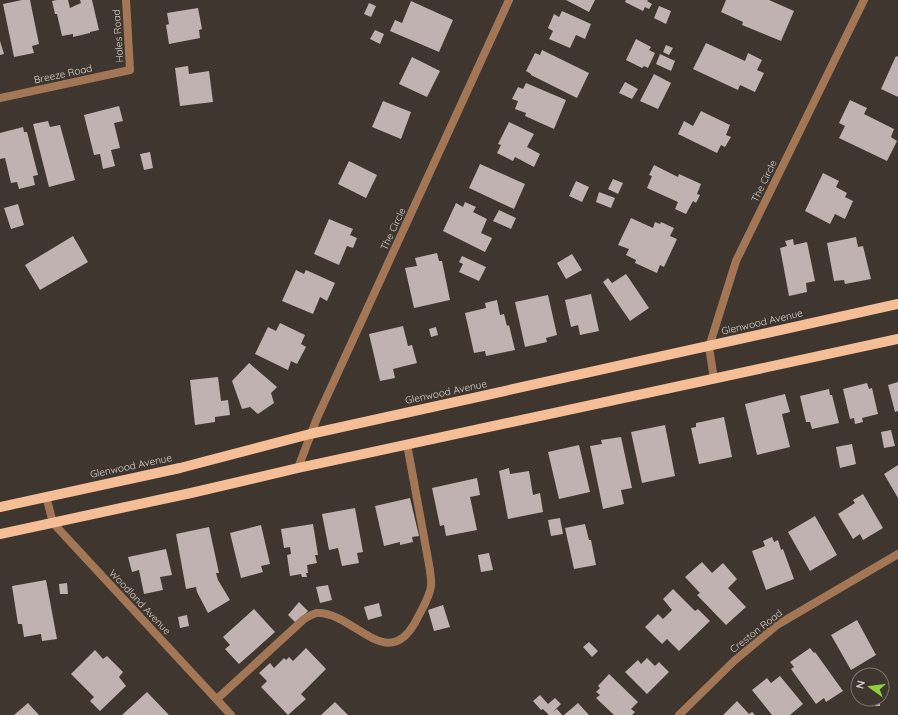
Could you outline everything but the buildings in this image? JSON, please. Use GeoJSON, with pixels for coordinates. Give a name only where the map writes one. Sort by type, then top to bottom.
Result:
{"type":"FeatureCollection","features":[{"type":"Feature","properties":{"kind":"main road","name":"Glenwood Avenue"},"geometry":{"type":"LineString","coordinates":[[0,506],[180,468],[310,434],[898,304]]}},
{"type":"Feature","properties":{"kind":"main road"},"geometry":{"type":"LineString","coordinates":[[0,534],[191,493],[407,444],[898,339]]}},
{"type":"Feature","properties":{"kind":"street","name":"Hales Road"},"geometry":{"type":"LineString","coordinates":[[126,0],[130,70]]}},
{"type":"Feature","properties":{"kind":"street","name":"The Circle"},"geometry":{"type":"LineString","coordinates":[[298,468],[310,434],[509,0]]}},
{"type":"Feature","properties":{"kind":"street","name":"The Circle"},"geometry":{"type":"LineString","coordinates":[[714,379],[709,347],[736,261],[864,0]]}},
{"type":"Feature","properties":{"kind":"street","name":"Breeze Road"},"geometry":{"type":"LineString","coordinates":[[0,98],[130,70]]}},
{"type":"Feature","properties":{"kind":"street"},"geometry":{"type":"LineString","coordinates":[[216,699],[304,619],[316,613],[331,615],[374,639],[390,642],[404,638],[414,625],[431,586],[430,570],[407,444]]}},
{"type":"Feature","properties":{"kind":"street","name":"Woodland Avenue"},"geometry":{"type":"LineString","coordinates":[[46,496],[53,523],[231,715]]}},
{"type":"Feature","properties":{"kind":"street","name":"Creston Road"},"geometry":{"type":"LineString","coordinates":[[679,715],[734,661],[777,625],[898,554]]}}]}
